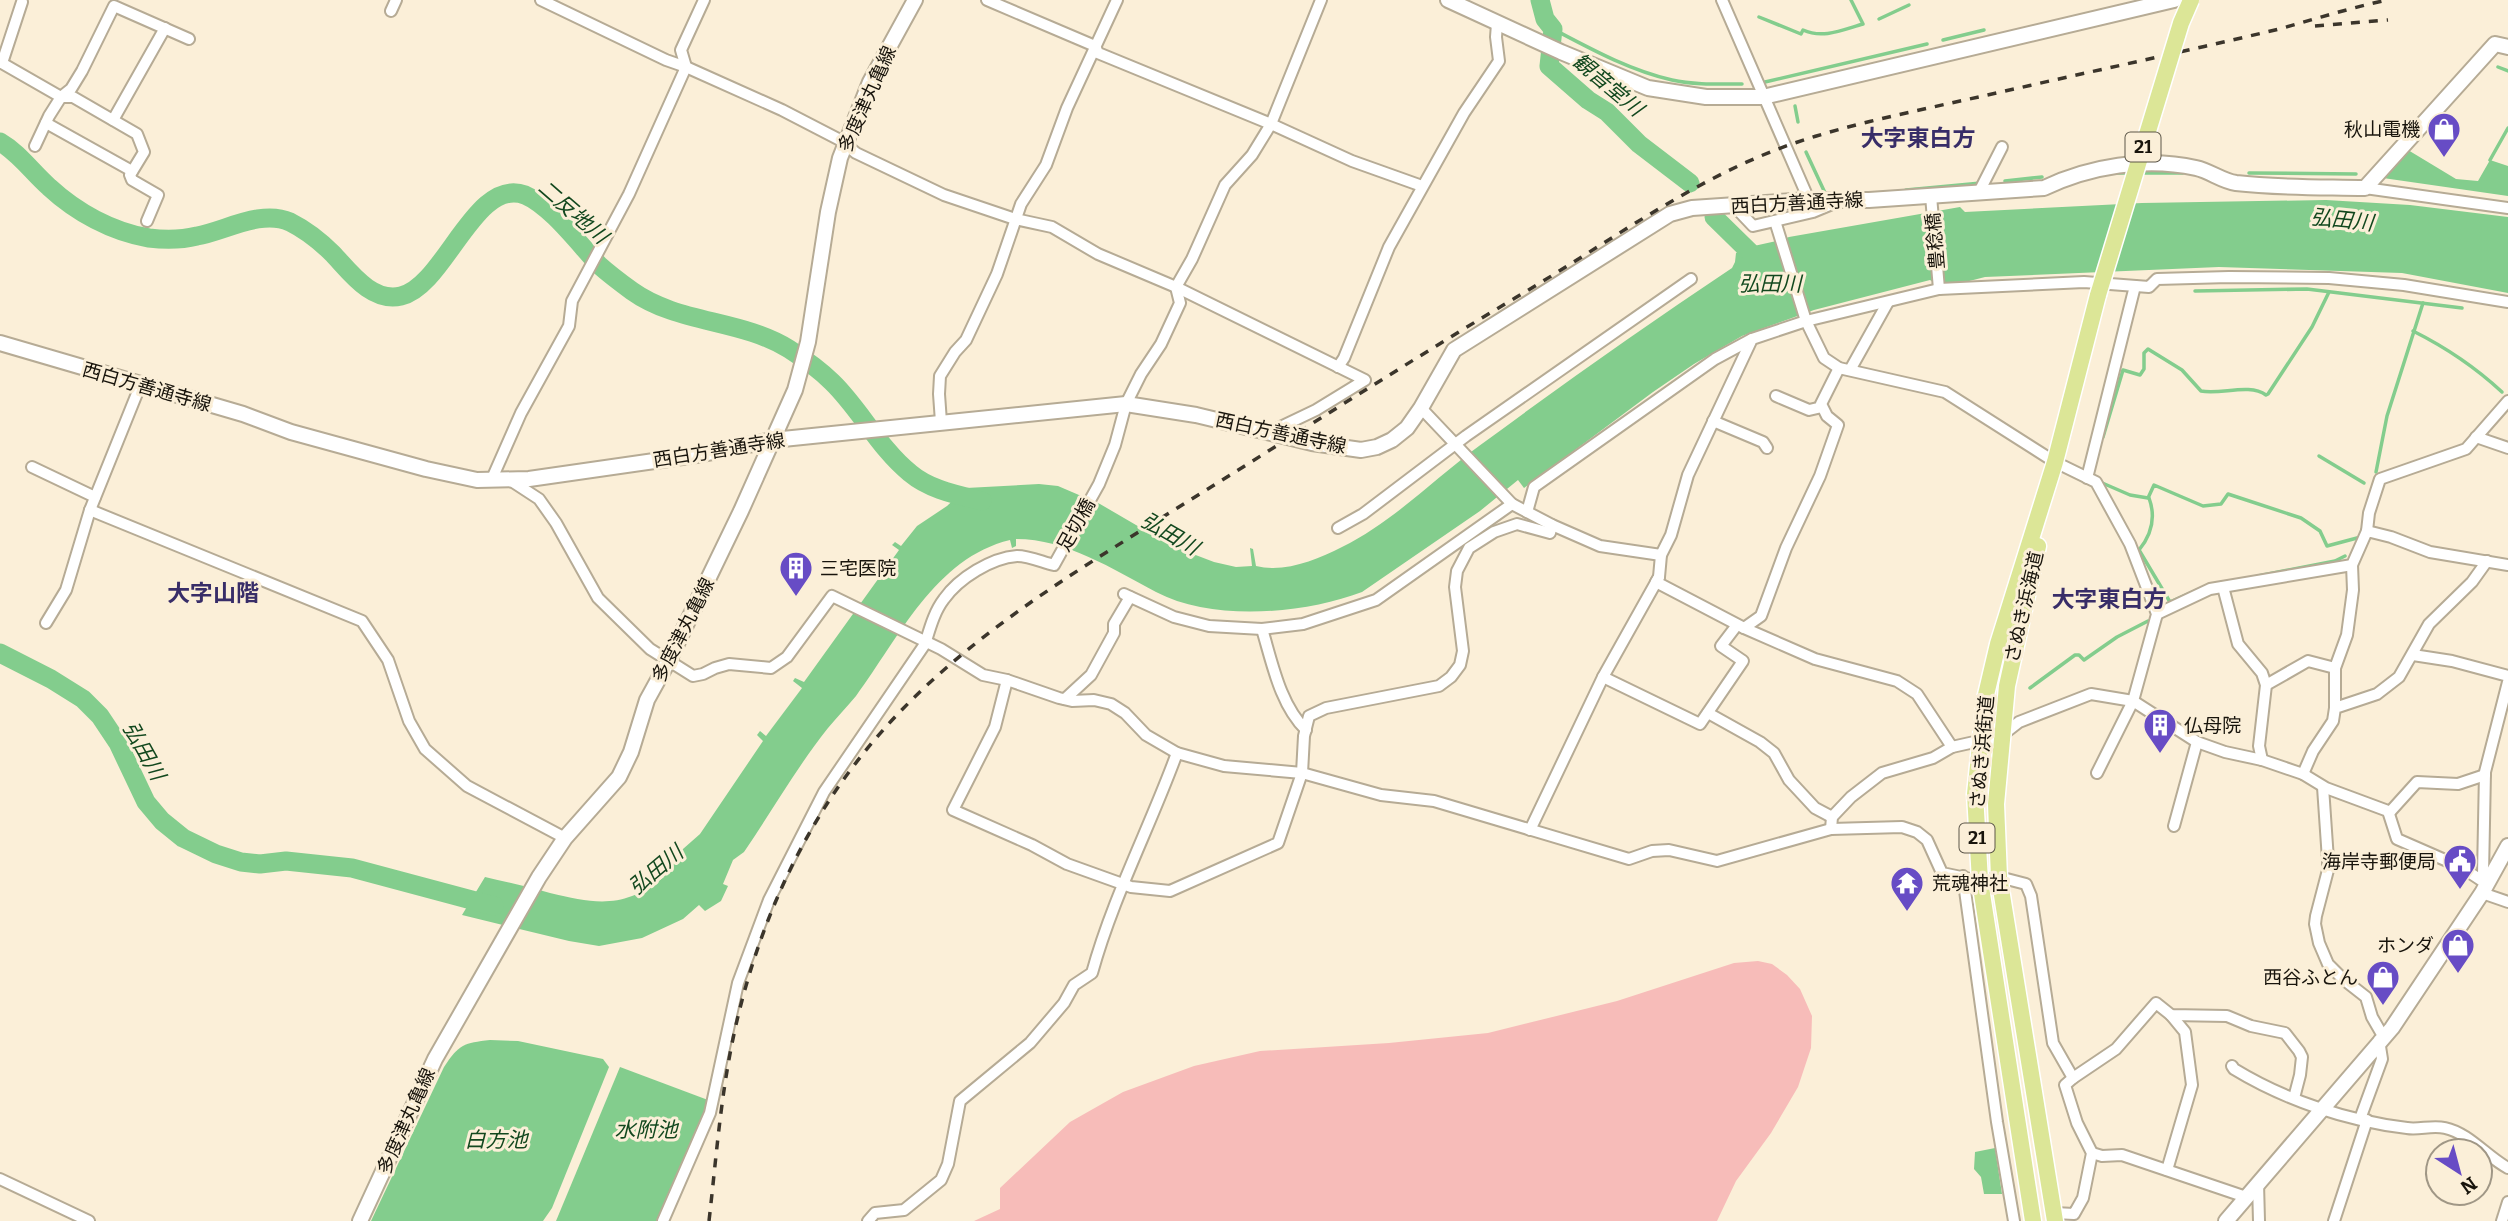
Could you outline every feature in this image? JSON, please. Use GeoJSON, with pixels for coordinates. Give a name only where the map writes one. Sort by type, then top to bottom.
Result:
{"type":"FeatureCollection","features":[{"type":"Feature","properties":{"kind":"main road","name":"多度津丸亀線"},"geometry":{"type":"LineString","coordinates":[[360,1221],[435,1059],[539,877],[565,838],[619,777],[631,752],[647,700],[669,660],[773,440],[795,390],[808,342],[828,212],[840,158],[870,82],[915,0]]}},
{"type":"Feature","properties":{"kind":"main road"},"geometry":{"type":"LineString","coordinates":[[1448,0],[1497,24],[1648,88],[1706,97],[1763,97],[2174,0]]}},
{"type":"Feature","properties":{"kind":"main road","name":"さぬき浜街道"},"geometry":{"type":"LineString","coordinates":[[2033,1221],[1980,881],[1975,794],[1985,699],[1997,644],[2055,463],[2098,295],[2180,23],[2191,0]]}},
{"type":"Feature","properties":{"kind":"main road"},"geometry":{"type":"LineString","coordinates":[[2365,188],[2495,44],[2508,47]]}},
{"type":"Feature","properties":{"kind":"main road","name":"西白方善通寺線"},"geometry":{"type":"LineString","coordinates":[[0,343],[243,414],[291,432],[426,470],[477,480],[510,480],[702,454],[773,440],[1125,404],[1196,415],[1312,443],[1361,450],[1392,440],[1407,428],[1454,351],[1670,214],[1692,208],[1809,200],[1837,202],[1931,198],[1982,186],[2044,188],[2062,179],[2111,165],[2155,164],[2197,168],[2233,183],[2365,188]]}},
{"type":"Feature","properties":{"kind":"main road","name":"さぬき浜海道"},"geometry":{"type":"LineString","coordinates":[[1999,877],[1996,804],[2007,686],[2055,463]]}},
{"type":"Feature","properties":{"kind":"main road"},"geometry":{"type":"LineString","coordinates":[[2226,1221],[2392,1028],[2484,888],[2508,846]]}},
{"type":"Feature","properties":{"kind":"main road","name":"21"},"geometry":{"type":"LineString","coordinates":[[1999,877],[2055,1217]]}},
{"type":"Feature","properties":{"kind":"street"},"geometry":{"type":"LineString","coordinates":[[391,11],[396,0]]}},
{"type":"Feature","properties":{"kind":"street"},"geometry":{"type":"LineString","coordinates":[[541,0],[666,60],[782,110],[856,153],[944,195],[1017,220],[1052,227],[1098,254],[1176,287],[1365,380],[1316,410],[1270,432]]}},
{"type":"Feature","properties":{"kind":"street"},"geometry":{"type":"LineString","coordinates":[[491,481],[521,413],[569,326],[572,301],[629,194],[686,67],[681,50],[704,0]]}},
{"type":"Feature","properties":{"kind":"street"},"geometry":{"type":"LineString","coordinates":[[987,0],[1095,46],[1098,53],[1271,124],[1352,161],[1422,186]]}},
{"type":"Feature","properties":{"kind":"street"},"geometry":{"type":"LineString","coordinates":[[941,422],[940,376],[966,340],[996,274],[1021,204],[1046,165],[1067,108],[1117,0]]}},
{"type":"Feature","properties":{"kind":"street"},"geometry":{"type":"LineString","coordinates":[[1176,287],[1192,259],[1225,185],[1252,155],[1271,124],[1321,0]]}},
{"type":"Feature","properties":{"kind":"street"},"geometry":{"type":"LineString","coordinates":[[1722,0],[1809,200]]}},
{"type":"Feature","properties":{"kind":"street"},"geometry":{"type":"LineString","coordinates":[[22,2],[1,63],[61,97],[73,97],[137,134],[144,152],[130,175],[132,180],[158,195],[147,221]]}},
{"type":"Feature","properties":{"kind":"street"},"geometry":{"type":"LineString","coordinates":[[35,146],[61,97],[71,89],[114,6],[189,39]]}},
{"type":"Feature","properties":{"kind":"street"},"geometry":{"type":"LineString","coordinates":[[1338,367],[1389,247],[1422,186],[1439,162],[1464,113],[1499,61],[1497,24]]}},
{"type":"Feature","properties":{"kind":"street"},"geometry":{"type":"LineString","coordinates":[[113,120],[164,28]]}},
{"type":"Feature","properties":{"kind":"street"},"geometry":{"type":"LineString","coordinates":[[46,123],[132,171]]}},
{"type":"Feature","properties":{"kind":"street"},"geometry":{"type":"LineString","coordinates":[[1982,186],[2002,147]]}},
{"type":"Feature","properties":{"kind":"street"},"geometry":{"type":"LineString","coordinates":[[2365,188],[2508,208]]}},
{"type":"Feature","properties":{"kind":"street","name":"豊稔橋"},"geometry":{"type":"LineString","coordinates":[[1931,198],[1939,285]]}},
{"type":"Feature","properties":{"kind":"street"},"geometry":{"type":"LineString","coordinates":[[1735,207],[1753,226],[1813,212],[1837,202]]}},
{"type":"Feature","properties":{"kind":"street"},"geometry":{"type":"LineString","coordinates":[[1775,221],[1806,321],[1824,358],[1844,369],[1945,392],[2055,463],[2096,482],[2130,544],[2157,614],[2133,701],[2096,774]]}},
{"type":"Feature","properties":{"kind":"street"},"geometry":{"type":"LineString","coordinates":[[1527,512],[1534,488],[1715,359],[1752,339],[1806,321],[1888,302],[1939,285],[2084,282],[2149,287],[2157,279],[2298,277],[2404,285],[2508,302]]}},
{"type":"Feature","properties":{"kind":"street"},"geometry":{"type":"LineString","coordinates":[[1338,528],[1363,514],[1459,447],[1691,279]]}},
{"type":"Feature","properties":{"kind":"street"},"geometry":{"type":"LineString","coordinates":[[2087,478],[2135,286]]}},
{"type":"Feature","properties":{"kind":"street","name":"足切橋"},"geometry":{"type":"LineString","coordinates":[[925,644],[933,617],[944,598],[983,566],[1015,556],[1025,556],[1054,565],[1099,484],[1115,445],[1125,404],[1161,344],[1180,303],[1176,287]]}},
{"type":"Feature","properties":{"kind":"street"},"geometry":{"type":"LineString","coordinates":[[1603,677],[1700,724],[1743,660],[1721,646],[1741,626],[1760,616],[1786,548],[1820,475],[1838,425],[1827,416],[1821,404],[1888,302]]}},
{"type":"Feature","properties":{"kind":"street"},"geometry":{"type":"LineString","coordinates":[[1530,830],[1603,677],[1659,577],[1661,555],[1671,535],[1688,475],[1752,339]]}},
{"type":"Feature","properties":{"kind":"street"},"geometry":{"type":"LineString","coordinates":[[46,623],[66,590],[95,496],[140,386]]}},
{"type":"Feature","properties":{"kind":"street"},"geometry":{"type":"LineString","coordinates":[[1776,396],[1809,410],[1822,407]]}},
{"type":"Feature","properties":{"kind":"street"},"geometry":{"type":"LineString","coordinates":[[2303,774],[2313,751],[2333,720],[2335,668],[2347,635],[2353,590],[2352,565],[2367,531],[2369,513],[2380,479],[2466,449],[2508,401]]}},
{"type":"Feature","properties":{"kind":"street"},"geometry":{"type":"LineString","coordinates":[[1421,408],[1512,504],[1600,546],[1661,555]]}},
{"type":"Feature","properties":{"kind":"street"},"geometry":{"type":"LineString","coordinates":[[1713,421],[1763,442],[1767,448]]}},
{"type":"Feature","properties":{"kind":"street"},"geometry":{"type":"LineString","coordinates":[[2476,437],[2508,448]]}},
{"type":"Feature","properties":{"kind":"street"},"geometry":{"type":"LineString","coordinates":[[32,467],[95,496]]}},
{"type":"Feature","properties":{"kind":"street"},"geometry":{"type":"LineString","coordinates":[[510,480],[539,499],[556,523],[598,598],[650,649],[693,676],[729,664],[771,668],[787,657],[832,596],[925,644],[941,649],[983,676],[1007,680],[1065,699],[1094,700],[1111,704],[1125,713],[1146,735],[1177,753],[1224,766],[1302,773],[1381,795],[1434,802],[1629,859],[1652,851],[1669,850],[1717,861],[1832,823],[1902,827],[1917,832],[1927,840],[1942,873],[1980,881],[1999,877],[2026,884],[2031,896],[2053,1043],[2073,1078]]}},
{"type":"Feature","properties":{"kind":"street"},"geometry":{"type":"LineString","coordinates":[[1065,699],[1091,675],[1114,633],[1114,624],[1127,595],[1174,617],[1209,626],[1262,629],[1303,624],[1377,600],[1512,504]]}},
{"type":"Feature","properties":{"kind":"street"},"geometry":{"type":"LineString","coordinates":[[90,510],[362,621],[388,660],[409,721],[425,749],[467,786],[565,838]]}},
{"type":"Feature","properties":{"kind":"street"},"geometry":{"type":"LineString","coordinates":[[1007,680],[995,727],[953,810],[1032,845],[1067,864],[1131,887],[1170,891],[1278,843],[1302,773],[1309,716],[1326,708],[1439,686],[1451,677],[1460,664],[1463,650],[1455,587],[1457,570],[1469,548],[1493,533],[1517,524],[1550,533],[1552,525]]}},
{"type":"Feature","properties":{"kind":"street"},"geometry":{"type":"LineString","coordinates":[[2367,531],[2392,537],[2430,552],[2508,565]]}},
{"type":"Feature","properties":{"kind":"street"},"geometry":{"type":"LineString","coordinates":[[2335,708],[2358,702],[2388,687],[2399,677],[2428,624],[2472,582],[2487,561]]}},
{"type":"Feature","properties":{"kind":"street"},"geometry":{"type":"LineString","coordinates":[[2157,614],[2210,590],[2352,565]]}},
{"type":"Feature","properties":{"kind":"street"},"geometry":{"type":"LineString","coordinates":[[1659,577],[1656,582],[1741,626],[1815,659],[1897,681],[1917,694],[1952,747]]}},
{"type":"Feature","properties":{"kind":"street"},"geometry":{"type":"LineString","coordinates":[[2223,587],[2238,644],[2262,673],[2266,685],[2259,746],[2262,760]]}},
{"type":"Feature","properties":{"kind":"street"},"geometry":{"type":"LineString","coordinates":[[1262,629],[1295,719],[1306,730]]}},
{"type":"Feature","properties":{"kind":"street"},"geometry":{"type":"LineString","coordinates":[[663,1221],[710,1113],[738,983],[769,900],[824,792],[925,644]]}},
{"type":"Feature","properties":{"kind":"street"},"geometry":{"type":"LineString","coordinates":[[2413,655],[2508,676]]}},
{"type":"Feature","properties":{"kind":"street"},"geometry":{"type":"LineString","coordinates":[[2266,685],[2308,661],[2335,668]]}},
{"type":"Feature","properties":{"kind":"street"},"geometry":{"type":"LineString","coordinates":[[2484,888],[2485,775],[2508,688]]}},
{"type":"Feature","properties":{"kind":"street"},"geometry":{"type":"LineString","coordinates":[[1832,823],[1851,797],[1882,773],[1933,758],[1952,747],[2001,736],[2019,722],[2091,694],[2133,701],[2197,742],[2303,774],[2323,787],[2388,811],[2397,839],[2460,867],[2484,888],[2508,902]]}},
{"type":"Feature","properties":{"kind":"street"},"geometry":{"type":"LineString","coordinates":[[1708,713],[1760,742],[1773,753],[1789,780],[1832,823]]}},
{"type":"Feature","properties":{"kind":"street"},"geometry":{"type":"LineString","coordinates":[[2174,826],[2197,742]]}},
{"type":"Feature","properties":{"kind":"street"},"geometry":{"type":"LineString","coordinates":[[868,1221],[875,1213],[904,1210],[942,1180],[948,1164],[960,1101],[1030,1043],[1064,1003],[1074,985],[1092,973],[1100,942],[1177,753]]}},
{"type":"Feature","properties":{"kind":"street"},"geometry":{"type":"LineString","coordinates":[[2389,813],[2417,782],[2458,784],[2485,775]]}},
{"type":"Feature","properties":{"kind":"street"},"geometry":{"type":"LineString","coordinates":[[2323,787],[2328,859],[2316,916],[2317,933],[2328,964],[2366,997],[2381,1038],[2382,1059],[2334,1221]]}},
{"type":"Feature","properties":{"kind":"street"},"geometry":{"type":"LineString","coordinates":[[1963,876],[1997,1122],[2014,1221]]}},
{"type":"Feature","properties":{"kind":"street"},"geometry":{"type":"LineString","coordinates":[[2055,1217],[2074,1213],[2083,1198],[2092,1153],[2077,1123],[2064,1085],[2116,1049],[2156,1003],[2171,1015],[2185,1032],[2192,1085],[2167,1170]]}},
{"type":"Feature","properties":{"kind":"street"},"geometry":{"type":"LineString","coordinates":[[2171,1015],[2227,1016],[2251,1026],[2285,1033],[2302,1057],[2294,1098]]}},
{"type":"Feature","properties":{"kind":"street"},"geometry":{"type":"LineString","coordinates":[[2232,1066],[2245,1076],[2321,1108],[2409,1129],[2446,1128],[2474,1143],[2508,1168]]}},
{"type":"Feature","properties":{"kind":"street"},"geometry":{"type":"LineString","coordinates":[[2092,1153],[2102,1156],[2122,1155],[2246,1197]]}},
{"type":"Feature","properties":{"kind":"street"},"geometry":{"type":"LineString","coordinates":[[0,1179],[89,1221]]}},
{"type":"Feature","properties":{"kind":"street"},"geometry":{"type":"LineString","coordinates":[[2258,1183],[2259,1221]]}},
{"type":"Feature","properties":{"kind":"street"},"geometry":{"type":"LineString","coordinates":[[2502,1221],[2508,1202]]}},
{"type":"Feature","properties":{"kind":"shaded area"},"geometry":{"type":"Polygon","coordinates":[[[1758,961],[1772,964],[1800,989],[1812,1016],[1811,1048],[1798,1087],[1771,1133],[1736,1181],[1717,1221],[974,1221],[1000,1209],[1000,1188],[1070,1122],[1123,1092],[1194,1066],[1260,1051],[1389,1043],[1488,1033],[1617,1001],[1734,963],[1758,961]]]}},
{"type":"Feature","properties":{"kind":"water"},"geometry":{"type":"Polygon","coordinates":[[[2408,150],[2456,179],[2478,181],[2490,160],[2508,166],[2508,196],[2383,178],[2408,150]]]}},
{"type":"Feature","properties":{"kind":"water","name":"弘田川"},"geometry":{"type":"Polygon","coordinates":[[[2326,200],[2410,205],[2508,217],[2508,293],[2402,273],[2219,267],[1985,277],[1942,288],[1930,280],[1814,310],[1742,336],[1694,364],[1524,488],[1518,480],[1480,511],[1362,592],[1313,606],[1259,611],[1204,608],[1179,602],[1156,592],[1071,550],[1035,540],[1016,539],[1016,546],[1012,548],[1010,540],[984,549],[960,564],[921,603],[856,696],[806,758],[744,852],[733,860],[723,884],[728,886],[721,901],[705,911],[699,905],[683,919],[642,938],[599,946],[462,915],[485,877],[566,897],[609,901],[636,895],[664,877],[658,871],[700,834],[763,741],[757,735],[760,731],[766,736],[802,688],[793,681],[795,678],[804,682],[899,550],[892,545],[895,542],[901,546],[917,526],[947,506],[966,488],[1039,484],[1058,486],[1100,504],[1172,546],[1214,562],[1236,567],[1252,566],[1250,548],[1253,549],[1256,566],[1289,566],[1332,552],[1379,525],[1510,423],[1732,268],[1736,253],[1749,248],[1789,237],[1960,207],[1965,212],[2142,203],[2326,200]]]}},
{"type":"Feature","properties":{"kind":"water","name":"白方池"},"geometry":{"type":"Polygon","coordinates":[[[490,1040],[518,1041],[603,1059],[609,1067],[552,1208],[543,1221],[371,1221],[444,1067],[463,1046],[490,1040]]]}},
{"type":"Feature","properties":{"kind":"water","name":"水附池"},"geometry":{"type":"Polygon","coordinates":[[[620,1067],[708,1100],[708,1109],[660,1221],[556,1221],[620,1067]]]}},
{"type":"Feature","properties":{"kind":"water"},"geometry":{"type":"Polygon","coordinates":[[[1995,1148],[2002,1194],[1984,1194],[1981,1177],[1974,1169],[1975,1152],[1995,1148]]]}},
{"type":"Feature","properties":{"kind":"waterway","name":"観音堂川"},"geometry":{"type":"LineString","coordinates":[[1540,0],[1545,19],[1553,29],[1549,66],[1588,100],[1607,112],[1639,144],[1690,183]]}},
{"type":"Feature","properties":{"kind":"waterway"},"geometry":{"type":"LineString","coordinates":[[1759,17],[1801,34],[1803,30],[1818,34],[1833,33],[1863,24],[1851,0]]}},
{"type":"Feature","properties":{"kind":"waterway"},"geometry":{"type":"LineString","coordinates":[[1879,19],[1909,5]]}},
{"type":"Feature","properties":{"kind":"waterway"},"geometry":{"type":"LineString","coordinates":[[1553,29],[1611,58],[1656,76],[1689,83],[1742,84]]}},
{"type":"Feature","properties":{"kind":"waterway"},"geometry":{"type":"LineString","coordinates":[[1943,40],[1984,30]]}},
{"type":"Feature","properties":{"kind":"waterway"},"geometry":{"type":"LineString","coordinates":[[1765,82],[1927,44]]}},
{"type":"Feature","properties":{"kind":"waterway"},"geometry":{"type":"LineString","coordinates":[[2498,67],[2508,71]]}},
{"type":"Feature","properties":{"kind":"waterway"},"geometry":{"type":"LineString","coordinates":[[1795,106],[1798,122]]}},
{"type":"Feature","properties":{"kind":"waterway"},"geometry":{"type":"LineString","coordinates":[[2490,160],[2508,128]]}},
{"type":"Feature","properties":{"kind":"waterway","name":"二反地川"},"geometry":{"type":"LineString","coordinates":[[0,142],[60,196],[83,213],[108,226],[149,238],[173,239],[208,233],[255,219],[279,219],[290,222],[313,236],[371,291],[390,297],[401,296],[417,288],[432,273],[475,216],[491,201],[507,193],[525,195],[555,216],[599,265],[632,291],[669,310],[751,332],[789,349],[832,382],[889,452],[910,473],[935,488],[982,501]]}},
{"type":"Feature","properties":{"kind":"waterway"},"geometry":{"type":"LineString","coordinates":[[1806,152],[1826,195]]}},
{"type":"Feature","properties":{"kind":"waterway"},"geometry":{"type":"LineString","coordinates":[[2114,173],[2130,173]]}},
{"type":"Feature","properties":{"kind":"waterway"},"geometry":{"type":"LineString","coordinates":[[2142,173],[2183,173]]}},
{"type":"Feature","properties":{"kind":"waterway"},"geometry":{"type":"LineString","coordinates":[[2249,173],[2356,174]]}},
{"type":"Feature","properties":{"kind":"waterway"},"geometry":{"type":"LineString","coordinates":[[2005,181],[2042,177]]}},
{"type":"Feature","properties":{"kind":"waterway"},"geometry":{"type":"LineString","coordinates":[[1906,190],[1981,183]]}},
{"type":"Feature","properties":{"kind":"waterway","name":"観音堂川"},"geometry":{"type":"LineString","coordinates":[[1714,217],[1762,264]]}},
{"type":"Feature","properties":{"kind":"waterway"},"geometry":{"type":"LineString","coordinates":[[2195,291],[2307,289],[2462,308]]}},
{"type":"Feature","properties":{"kind":"waterway"},"geometry":{"type":"LineString","coordinates":[[2103,437],[2123,370],[2140,375],[2144,369],[2144,353],[2148,349],[2182,370],[2201,391],[2251,390],[2268,394],[2312,327],[2329,292]]}},
{"type":"Feature","properties":{"kind":"waterway"},"geometry":{"type":"LineString","coordinates":[[2376,472],[2387,416],[2423,303]]}},
{"type":"Feature","properties":{"kind":"waterway"},"geometry":{"type":"LineString","coordinates":[[2413,331],[2460,358],[2502,392]]}},
{"type":"Feature","properties":{"kind":"waterway"},"geometry":{"type":"LineString","coordinates":[[2319,456],[2364,483]]}},
{"type":"Feature","properties":{"kind":"waterway"},"geometry":{"type":"LineString","coordinates":[[2100,482],[2130,495],[2148,498],[2154,485],[2203,506],[2221,504],[2228,494],[2301,518],[2320,531],[2327,546],[2357,538]]}},
{"type":"Feature","properties":{"kind":"waterway"},"geometry":{"type":"LineString","coordinates":[[2149,498],[2152,525],[2139,550],[2170,602],[2206,586]]}},
{"type":"Feature","properties":{"kind":"waterway"},"geometry":{"type":"LineString","coordinates":[[2258,576],[2335,561],[2345,556]]}},
{"type":"Feature","properties":{"kind":"waterway"},"geometry":{"type":"LineString","coordinates":[[2030,688],[2075,655],[2084,660],[2117,637],[2148,621]]}},
{"type":"Feature","properties":{"kind":"waterway","name":"弘田川"},"geometry":{"type":"LineString","coordinates":[[0,653],[83,699],[100,716],[118,743],[146,802],[162,821],[183,838],[216,854],[241,862],[260,864],[286,861],[352,868],[494,906]]}},
{"type":"Feature","properties":{"kind":"railway"},"geometry":{"type":"LineString","coordinates":[[709,1221],[722,1104],[736,1026],[758,948],[789,872],[829,801],[889,723],[929,683],[1018,611],[1113,548],[1439,344],[1676,199],[1743,164],[1778,149],[1864,123],[2279,29],[2387,0]]}},
{"type":"Feature","properties":{"kind":"railway"},"geometry":{"type":"LineString","coordinates":[[2315,26],[2388,20]]}},
{"type":"Feature","properties":{"kind":"place","name":"秋山電機"},"geometry":{"type":"Point","coordinates":[2444,159]}},
{"type":"Feature","properties":{"kind":"place","name":"三宅医院"},"geometry":{"type":"Point","coordinates":[796,598]}},
{"type":"Feature","properties":{"kind":"place","name":"仏母院"},"geometry":{"type":"Point","coordinates":[2160,755]}},
{"type":"Feature","properties":{"kind":"place","name":"海岸寺郵便局"},"geometry":{"type":"Point","coordinates":[2460,891]}},
{"type":"Feature","properties":{"kind":"place","name":"荒魂神社"},"geometry":{"type":"Point","coordinates":[1907,913]}},
{"type":"Feature","properties":{"kind":"place","name":"ホンダ"},"geometry":{"type":"Point","coordinates":[2458,975]}},
{"type":"Feature","properties":{"kind":"place","name":"西谷ふとん"},"geometry":{"type":"Point","coordinates":[2383,1007]}},
{"type":"Feature","properties":{"kind":"district","name":"大字東白方"},"geometry":{"type":"Point","coordinates":[1918,138]}},
{"type":"Feature","properties":{"kind":"district","name":"大字山階"},"geometry":{"type":"Point","coordinates":[213,593]}},
{"type":"Feature","properties":{"kind":"district","name":"大字東白方"},"geometry":{"type":"Point","coordinates":[2109,599]}}]}
